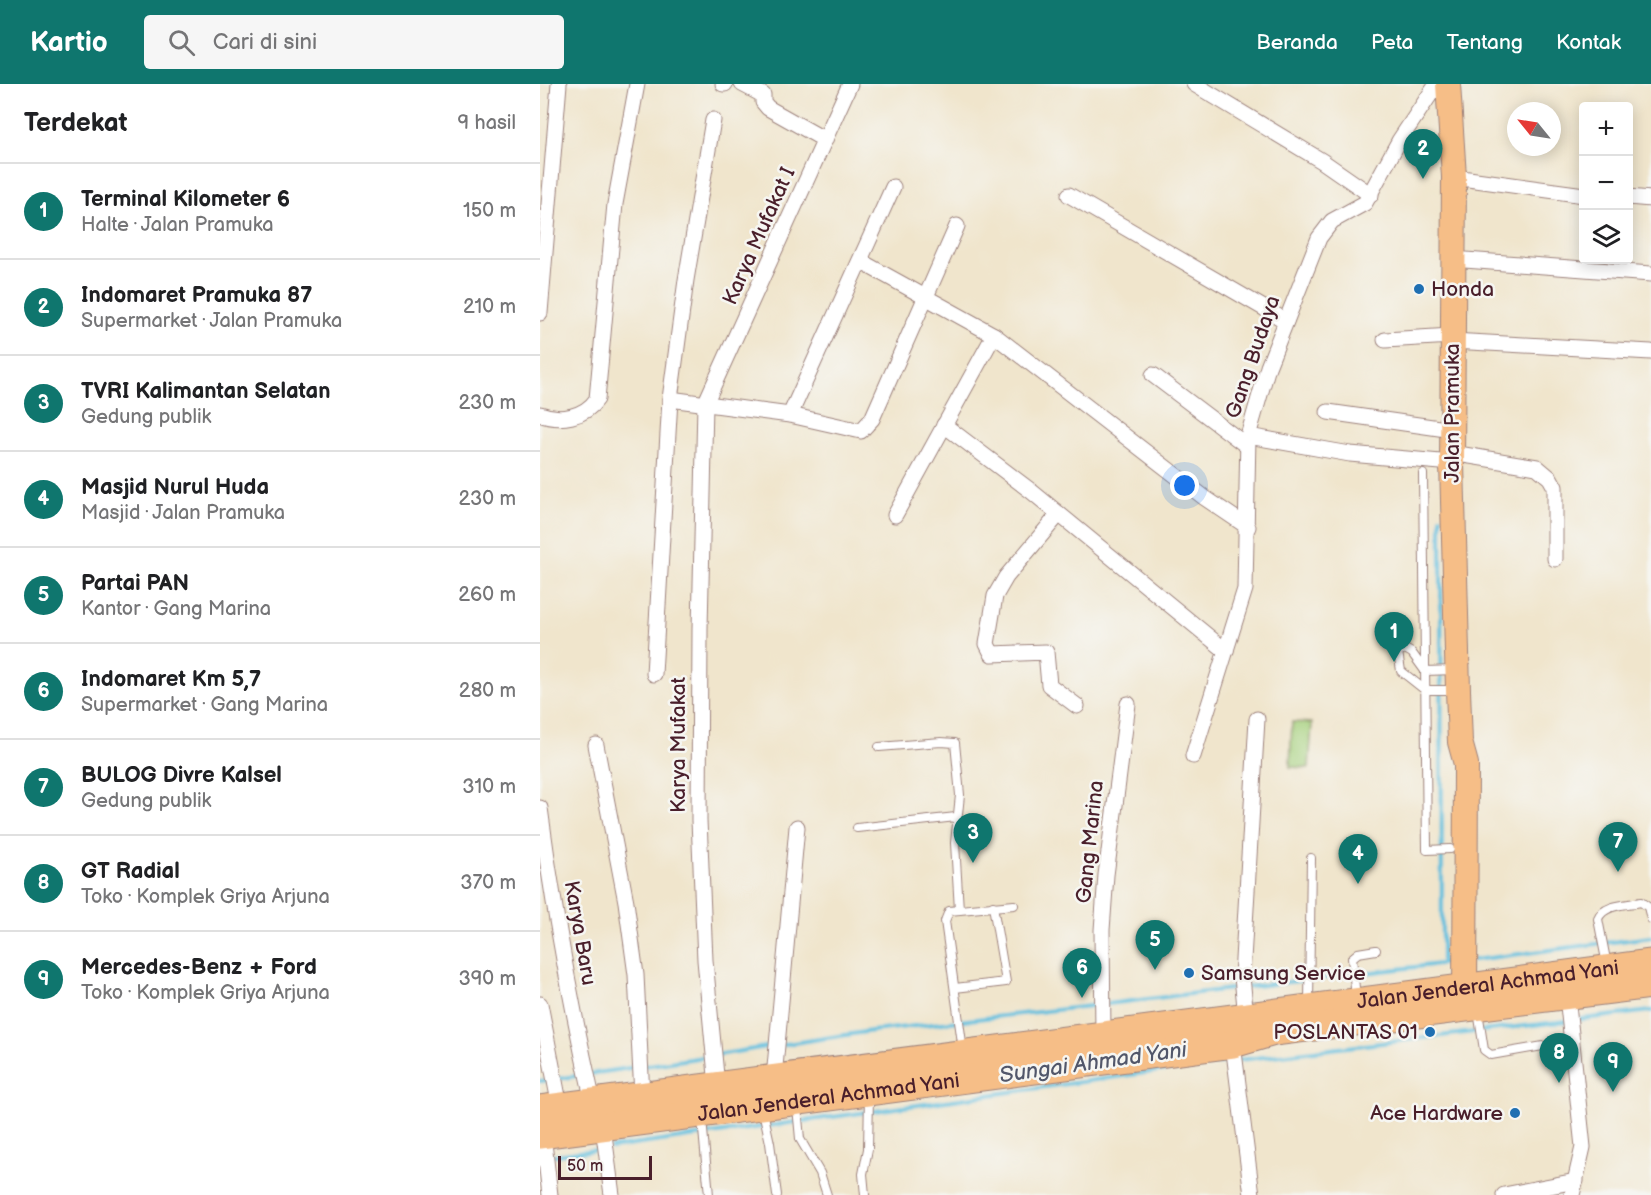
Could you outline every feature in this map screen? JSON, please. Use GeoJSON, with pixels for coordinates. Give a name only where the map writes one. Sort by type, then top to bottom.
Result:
{"type":"FeatureCollection","features":[{"type":"Feature","properties":{"kind":"highway","name":"Jalan Jenderal Achmad Yani"},"geometry":{"type":"LineString","coordinates":[[548,1112],[717,1086],[775,1065],[962,1040],[1021,1059],[1233,1049],[1274,1032],[1461,988],[1606,959],[1651,963]]}},
{"type":"Feature","properties":{"kind":"highway","name":"Jalan Jenderal Achmad Yani"},"geometry":{"type":"LineString","coordinates":[[595,1104],[702,1122],[869,1099],[1103,1035],[1246,1017],[1356,995],[1461,988],[1568,1005],[1651,985]]}},
{"type":"Feature","properties":{"kind":"main road","name":"Jalan Pramuka"},"geometry":{"type":"LineString","coordinates":[[1448,84],[1454,177],[1452,449],[1446,681],[1466,764],[1461,988]]}},
{"type":"Feature","properties":{"kind":"main road","name":"Jalan Pramuka"},"geometry":{"type":"LineString","coordinates":[[1460,742],[1450,764],[1444,849],[1461,988]]}},
{"type":"Feature","properties":{"kind":"street"},"geometry":{"type":"LineString","coordinates":[[540,313],[559,84]]}},
{"type":"Feature","properties":{"kind":"street"},"geometry":{"type":"LineString","coordinates":[[540,414],[576,417],[590,411],[597,399],[615,204],[638,84]]}},
{"type":"Feature","properties":{"kind":"street"},"geometry":{"type":"LineString","coordinates":[[742,84],[763,95],[763,102],[768,108],[825,140]]}},
{"type":"Feature","properties":{"kind":"street","name":"Karya Mufakat I"},"geometry":{"type":"LineString","coordinates":[[705,404],[850,84]]}},
{"type":"Feature","properties":{"kind":"street"},"geometry":{"type":"LineString","coordinates":[[1194,84],[1322,161],[1371,195]]}},
{"type":"Feature","properties":{"kind":"street","name":"Gang Budaya"},"geometry":{"type":"LineString","coordinates":[[1193,756],[1245,589],[1248,527],[1247,441],[1268,367],[1325,228],[1332,221],[1356,209],[1371,195],[1399,141],[1437,84]]}},
{"type":"Feature","properties":{"kind":"street"},"geometry":{"type":"LineString","coordinates":[[654,674],[670,399],[686,280],[713,120]]}},
{"type":"Feature","properties":{"kind":"street"},"geometry":{"type":"LineString","coordinates":[[1454,177],[1579,194]]}},
{"type":"Feature","properties":{"kind":"street"},"geometry":{"type":"LineString","coordinates":[[790,416],[893,188]]}},
{"type":"Feature","properties":{"kind":"street"},"geometry":{"type":"LineString","coordinates":[[1069,195],[1286,321]]}},
{"type":"Feature","properties":{"kind":"street"},"geometry":{"type":"LineString","coordinates":[[1633,197],[1651,199]]}},
{"type":"Feature","properties":{"kind":"street"},"geometry":{"type":"LineString","coordinates":[[670,399],[790,416],[861,431],[866,427],[927,297],[957,226]]}},
{"type":"Feature","properties":{"kind":"street"},"geometry":{"type":"LineString","coordinates":[[1452,259],[1651,274]]}},
{"type":"Feature","properties":{"kind":"street"},"geometry":{"type":"LineString","coordinates":[[860,261],[994,335],[1205,498],[1248,527]]}},
{"type":"Feature","properties":{"kind":"street"},"geometry":{"type":"LineString","coordinates":[[895,515],[994,335]]}},
{"type":"Feature","properties":{"kind":"street"},"geometry":{"type":"LineString","coordinates":[[1385,340],[1452,338],[1651,352]]}},
{"type":"Feature","properties":{"kind":"street"},"geometry":{"type":"LineString","coordinates":[[1153,375],[1247,441],[1350,454],[1452,449]]}},
{"type":"Feature","properties":{"kind":"street","name":"Karya Mufakat"},"geometry":{"type":"LineString","coordinates":[[705,404],[699,820],[705,960],[717,1086]]}},
{"type":"Feature","properties":{"kind":"street"},"geometry":{"type":"LineString","coordinates":[[1328,412],[1452,449],[1537,467],[1550,478],[1555,487],[1555,560]]}},
{"type":"Feature","properties":{"kind":"street"},"geometry":{"type":"LineString","coordinates":[[944,425],[1059,514],[1226,651]]}},
{"type":"Feature","properties":{"kind":"street"},"geometry":{"type":"LineString","coordinates":[[1059,514],[999,587],[993,603],[987,644],[992,654],[1046,652],[1049,685],[1077,706]]}},
{"type":"Feature","properties":{"kind":"street","name":"Gang Marina"},"geometry":{"type":"LineString","coordinates":[[1103,1035],[1102,930],[1106,876],[1128,704]]}},
{"type":"Feature","properties":{"kind":"street"},"geometry":{"type":"LineString","coordinates":[[1246,1017],[1242,977],[1257,719]]}},
{"type":"Feature","properties":{"kind":"street"},"geometry":{"type":"LineString","coordinates":[[596,745],[636,975],[642,1096]]}},
{"type":"Feature","properties":{"kind":"street","name":"Karya Baru"},"geometry":{"type":"LineString","coordinates":[[540,808],[555,918],[612,1195]]}},
{"type":"Feature","properties":{"kind":"street"},"geometry":{"type":"LineString","coordinates":[[775,1065],[797,827]]}},
{"type":"Feature","properties":{"kind":"street"},"geometry":{"type":"LineString","coordinates":[[540,1005],[548,1112],[549,1188]]}},
{"type":"Feature","properties":{"kind":"street"},"geometry":{"type":"LineString","coordinates":[[1504,1195],[1574,1188],[1583,1147],[1568,1005]]}},
{"type":"Feature","properties":{"kind":"street"},"geometry":{"type":"LineString","coordinates":[[1233,1049],[1252,1195]]}},
{"type":"Feature","properties":{"kind":"lane"},"geometry":{"type":"LineString","coordinates":[[1423,474],[1427,850],[1444,849]]}},
{"type":"Feature","properties":{"kind":"lane"},"geometry":{"type":"LineString","coordinates":[[1425,690],[1401,671],[1398,652],[1405,649],[1412,653],[1425,671],[1446,681]]}},
{"type":"Feature","properties":{"kind":"lane"},"geometry":{"type":"LineString","coordinates":[[1425,690],[1446,681]]}},
{"type":"Feature","properties":{"kind":"lane"},"geometry":{"type":"LineString","coordinates":[[879,747],[941,741],[955,743],[960,795],[956,817],[959,910]]}},
{"type":"Feature","properties":{"kind":"lane"},"geometry":{"type":"LineString","coordinates":[[857,828],[956,817]]}},
{"type":"Feature","properties":{"kind":"lane"},"geometry":{"type":"LineString","coordinates":[[1309,1003],[1311,858]]}},
{"type":"Feature","properties":{"kind":"lane"},"geometry":{"type":"LineString","coordinates":[[1606,959],[1598,919],[1605,909],[1641,902],[1648,907],[1651,919]]}},
{"type":"Feature","properties":{"kind":"lane"},"geometry":{"type":"LineString","coordinates":[[962,1040],[945,921],[949,911],[1014,905]]}},
{"type":"Feature","properties":{"kind":"lane"},"geometry":{"type":"LineString","coordinates":[[955,988],[1006,982],[993,906]]}},
{"type":"Feature","properties":{"kind":"lane"},"geometry":{"type":"LineString","coordinates":[[1356,995],[1351,961],[1355,955],[1376,950]]}},
{"type":"Feature","properties":{"kind":"lane"},"geometry":{"type":"LineString","coordinates":[[1461,988],[1484,1050],[1491,1055],[1572,1039]]}},
{"type":"Feature","properties":{"kind":"lane"},"geometry":{"type":"LineString","coordinates":[[865,1195],[863,1174],[869,1099]]}},
{"type":"Feature","properties":{"kind":"lane"},"geometry":{"type":"LineString","coordinates":[[797,1110],[800,1139],[820,1173],[827,1195]]}},
{"type":"Feature","properties":{"kind":"lane"},"geometry":{"type":"LineString","coordinates":[[764,1114],[777,1195]]}},
{"type":"Feature","properties":{"kind":"lane"},"geometry":{"type":"LineString","coordinates":[[702,1122],[709,1195]]}},
{"type":"Feature","properties":{"kind":"green space"},"geometry":{"type":"Polygon","coordinates":[[[1292,722],[1312,723],[1309,768],[1290,767],[1292,722]]]}},
{"type":"Feature","properties":{"kind":"waterway"},"geometry":{"type":"LineString","coordinates":[[1441,517],[1442,964]]}},
{"type":"Feature","properties":{"kind":"waterway","name":"Sungai Ahmad Yani"},"geometry":{"type":"LineString","coordinates":[[1473,960],[1651,937]]}},
{"type":"Feature","properties":{"kind":"waterway","name":"Sungai Ahmad Yani"},"geometry":{"type":"LineString","coordinates":[[1247,987],[1457,962]]}},
{"type":"Feature","properties":{"kind":"waterway","name":"Sungai Ahmad Yani"},"geometry":{"type":"LineString","coordinates":[[1107,1004],[1239,988]]}},
{"type":"Feature","properties":{"kind":"waterway","name":"Sungai Ahmad Yani"},"geometry":{"type":"LineString","coordinates":[[780,1045],[872,1031],[1099,1005]]}},
{"type":"Feature","properties":{"kind":"waterway","name":"Sungai Ahmad Yani"},"geometry":{"type":"LineString","coordinates":[[1574,1020],[1651,1011]]}},
{"type":"Feature","properties":{"kind":"waterway","name":"Sungai Ahmad Yani"},"geometry":{"type":"LineString","coordinates":[[1238,1060],[1567,1021]]}},
{"type":"Feature","properties":{"kind":"waterway","name":"Sungai Ahmad Yani"},"geometry":{"type":"LineString","coordinates":[[717,1055],[772,1046]]}},
{"type":"Feature","properties":{"kind":"waterway","name":"Sungai Ahmad Yani"},"geometry":{"type":"LineString","coordinates":[[643,1066],[710,1056]]}},
{"type":"Feature","properties":{"kind":"waterway","name":"Sungai Ahmad Yani"},"geometry":{"type":"LineString","coordinates":[[611,1148],[1230,1061]]}},
{"type":"Feature","properties":{"kind":"waterway","name":"Sungai Ahmad Yani"},"geometry":{"type":"LineString","coordinates":[[590,1074],[636,1067]]}},
{"type":"Feature","properties":{"kind":"waterway","name":"Sungai Ahmad Yani"},"geometry":{"type":"LineString","coordinates":[[557,1079],[582,1075]]}},
{"type":"Feature","properties":{"kind":"waterway","name":"Sungai Ahmad Yani"},"geometry":{"type":"LineString","coordinates":[[540,1081],[550,1080]]}},
{"type":"Feature","properties":{"kind":"waterway","name":"Sungai Ahmad Yani"},"geometry":{"type":"LineString","coordinates":[[548,1156],[603,1149]]}},
{"type":"Feature","properties":{"kind":"place","name":"Indomaret Pramuka 87"},"geometry":{"type":"Point","coordinates":[1423,179]}},
{"type":"Feature","properties":{"kind":"place","name":"Honda"},"geometry":{"type":"Point","coordinates":[1419,289]}},
{"type":"Feature","properties":{"kind":"place","name":"Terminal Kilometer 6"},"geometry":{"type":"Point","coordinates":[1394,662]}},
{"type":"Feature","properties":{"kind":"place","name":"TVRI Kalimantan Selatan"},"geometry":{"type":"Point","coordinates":[973,863]}},
{"type":"Feature","properties":{"kind":"place","name":"BULOG Divre Kalsel"},"geometry":{"type":"Point","coordinates":[1618,872]}},
{"type":"Feature","properties":{"kind":"place","name":"Masjid Nurul Huda"},"geometry":{"type":"Point","coordinates":[1358,884]}},
{"type":"Feature","properties":{"kind":"place","name":"Partai PAN"},"geometry":{"type":"Point","coordinates":[1155,970]}},
{"type":"Feature","properties":{"kind":"place","name":"Samsung Service"},"geometry":{"type":"Point","coordinates":[1189,973]}},
{"type":"Feature","properties":{"kind":"place","name":"Indomaret Km 5,7"},"geometry":{"type":"Point","coordinates":[1082,998]}},
{"type":"Feature","properties":{"kind":"place","name":"POSLANTAS 01"},"geometry":{"type":"Point","coordinates":[1430,1032]}},
{"type":"Feature","properties":{"kind":"place","name":"GT Radial"},"geometry":{"type":"Point","coordinates":[1559,1083]}},
{"type":"Feature","properties":{"kind":"place","name":"Mercedes-Benz + Ford"},"geometry":{"type":"Point","coordinates":[1613,1092]}},
{"type":"Feature","properties":{"kind":"place","name":"Ace Hardware"},"geometry":{"type":"Point","coordinates":[1515,1113]}}]}
